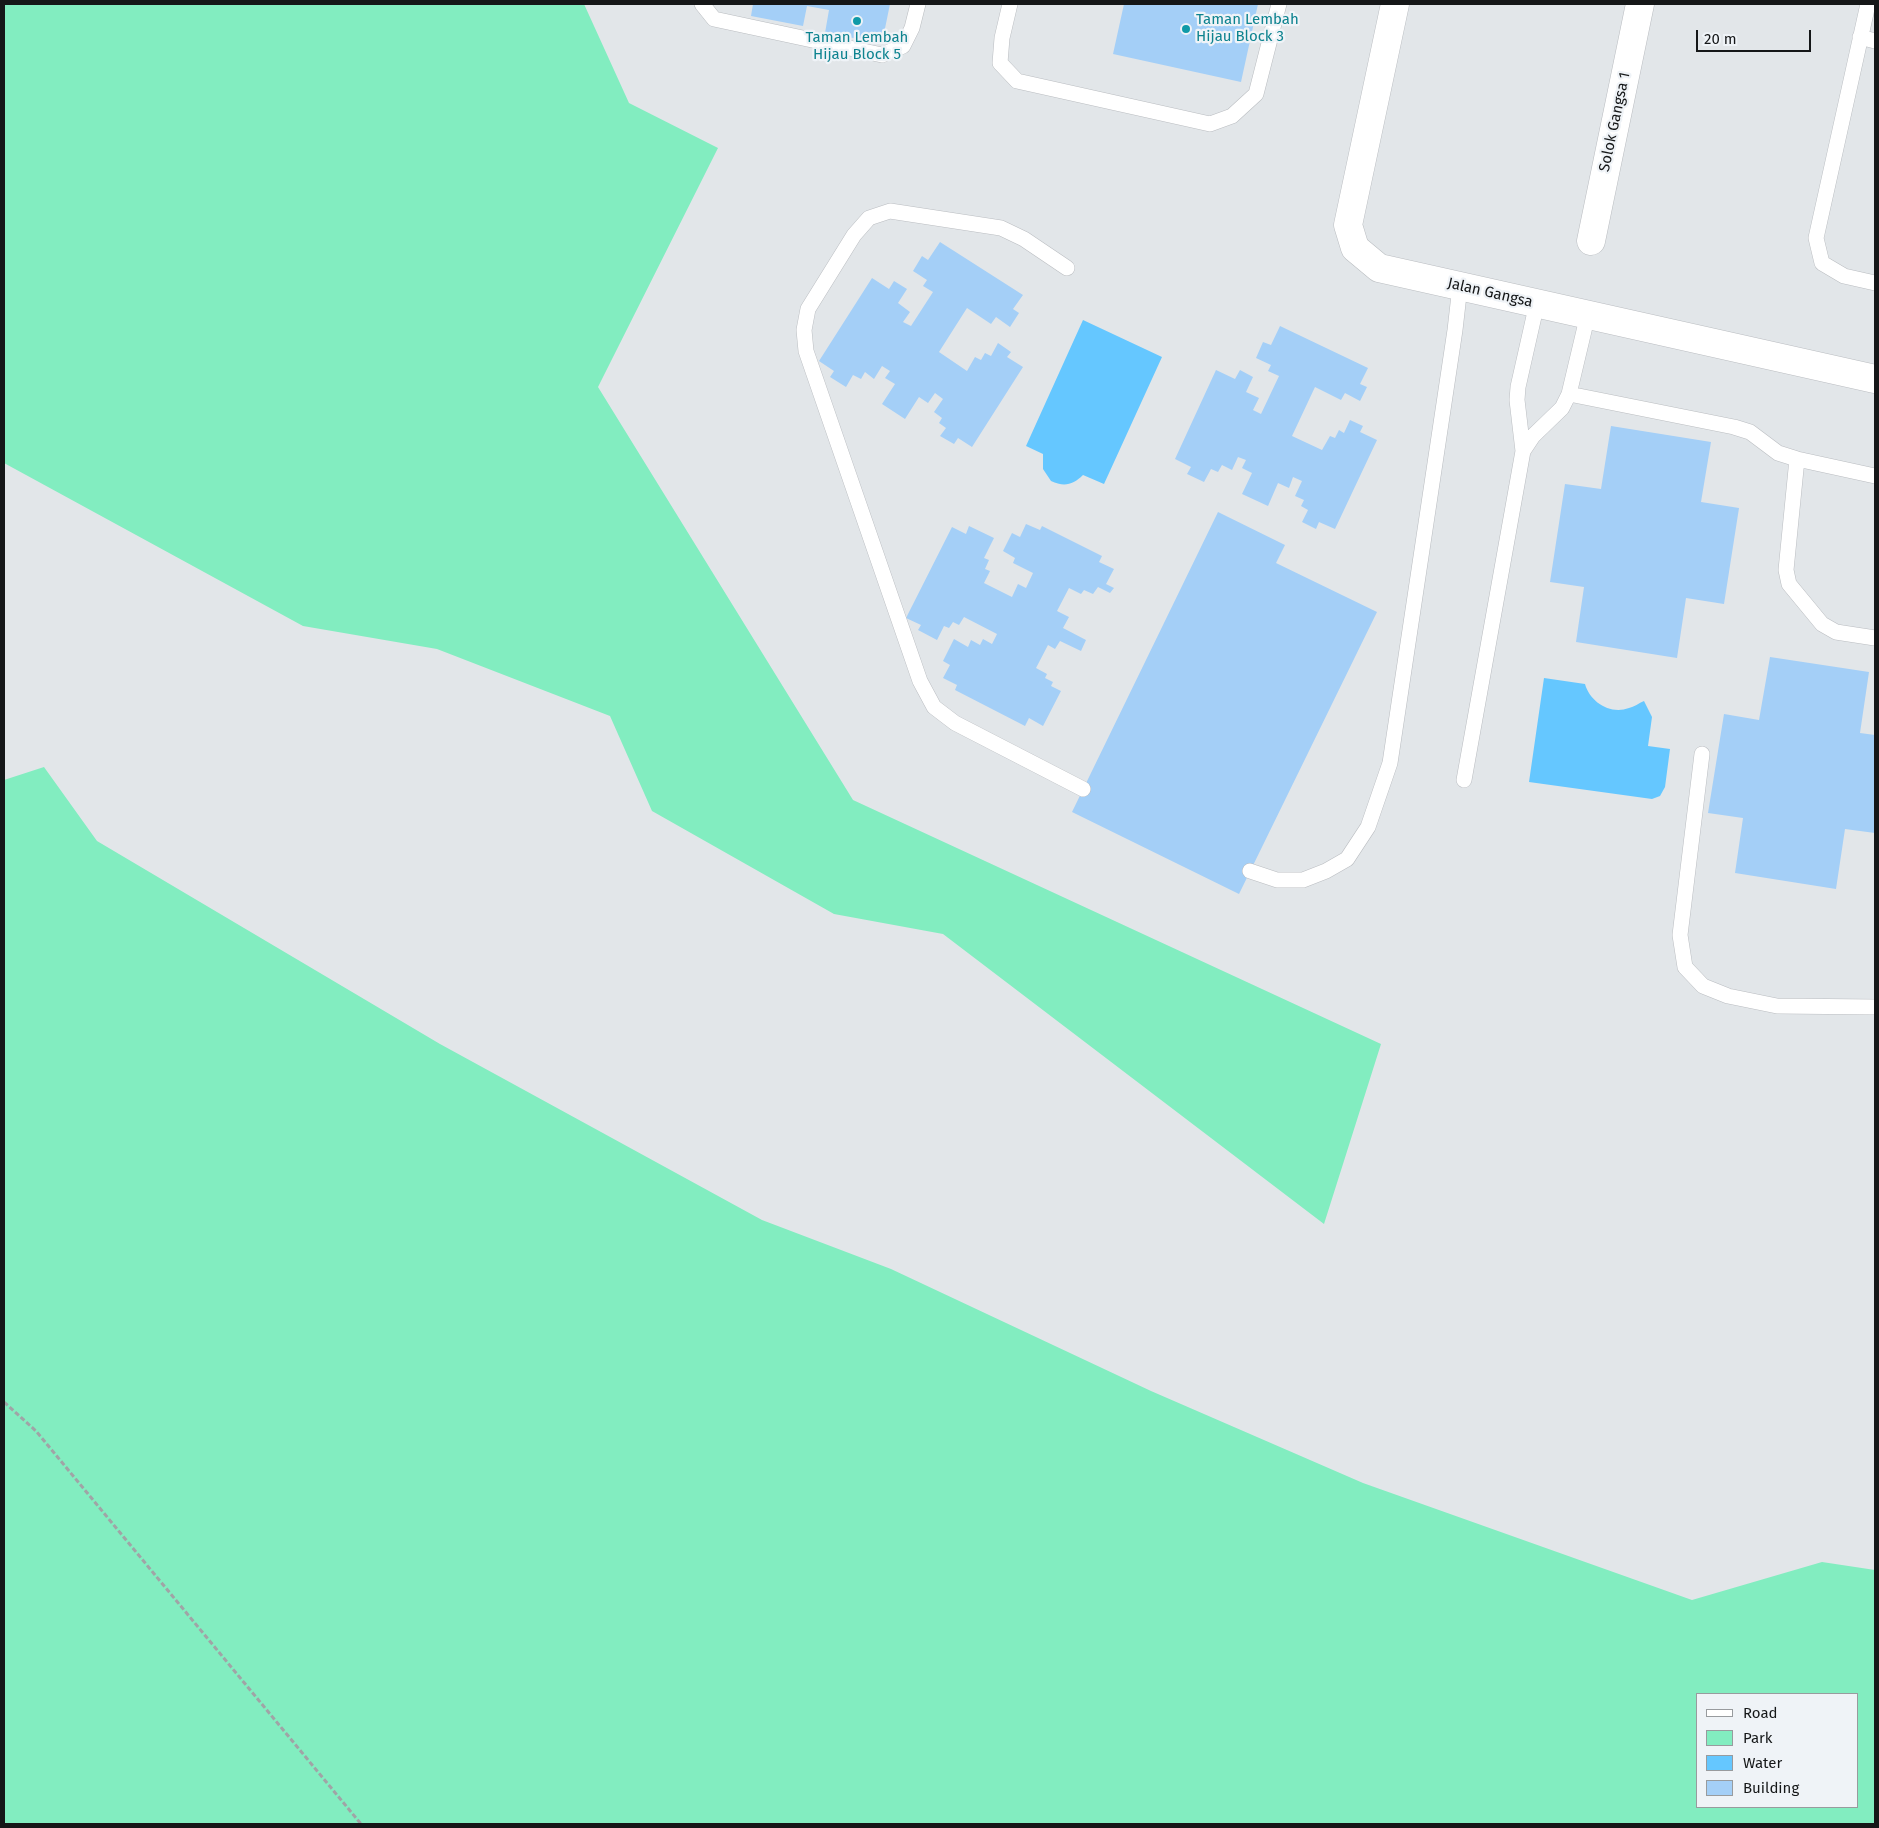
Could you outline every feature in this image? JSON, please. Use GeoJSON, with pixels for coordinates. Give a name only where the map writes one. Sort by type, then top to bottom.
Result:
{"type":"FeatureCollection","features":[{"type":"Feature","properties":{"kind":"street","name":"Jalan Gangsa"},"geometry":{"type":"LineString","coordinates":[[1395,4],[1348,224],[1355,248],[1379,268],[1875,379]]}},
{"type":"Feature","properties":{"kind":"street","name":"Solok Gangsa 1"},"geometry":{"type":"LineString","coordinates":[[1591,241],[1640,4]]}},
{"type":"Feature","properties":{"kind":"lane"},"geometry":{"type":"LineString","coordinates":[[702,4],[714,18],[882,55],[904,46],[912,28],[918,4]]}},
{"type":"Feature","properties":{"kind":"lane"},"geometry":{"type":"LineString","coordinates":[[1010,4],[1002,38],[1000,63],[1017,81],[1210,124],[1232,116],[1256,94],[1279,4]]}},
{"type":"Feature","properties":{"kind":"lane"},"geometry":{"type":"LineString","coordinates":[[1868,4],[1816,238],[1822,263],[1844,276],[1875,283]]}},
{"type":"Feature","properties":{"kind":"lane"},"geometry":{"type":"LineString","coordinates":[[1860,38],[1875,41]]}},
{"type":"Feature","properties":{"kind":"lane"},"geometry":{"type":"LineString","coordinates":[[1067,268],[1024,239],[1001,228],[890,211],[869,218],[854,235],[808,310],[804,330],[806,350],[920,681],[934,707],[955,724],[1083,789]]}},
{"type":"Feature","properties":{"kind":"lane"},"geometry":{"type":"LineString","coordinates":[[1250,871],[1277,880],[1303,880],[1326,871],[1347,859],[1368,827],[1390,763],[1460,286]]}},
{"type":"Feature","properties":{"kind":"lane"},"geometry":{"type":"LineString","coordinates":[[1464,780],[1523,451],[1518,394],[1537,304]]}},
{"type":"Feature","properties":{"kind":"lane"},"geometry":{"type":"LineString","coordinates":[[1523,451],[1533,436],[1562,408],[1569,394],[1588,314]]}},
{"type":"Feature","properties":{"kind":"lane"},"geometry":{"type":"LineString","coordinates":[[1569,394],[1734,427],[1750,432],[1778,453],[1875,476]]}},
{"type":"Feature","properties":{"kind":"lane"},"geometry":{"type":"LineString","coordinates":[[1797,459],[1786,570],[1789,584],[1822,624],[1836,632],[1875,638]]}},
{"type":"Feature","properties":{"kind":"lane"},"geometry":{"type":"LineString","coordinates":[[1702,754],[1680,935],[1685,967],[1703,986],[1728,996],[1777,1006],[1875,1006]]}},
{"type":"Feature","properties":{"kind":"path"},"geometry":{"type":"LineString","coordinates":[[4,1402],[36,1432],[361,1824]]}},
{"type":"Feature","properties":{"kind":"green space"},"geometry":{"type":"Polygon","coordinates":[[[4,4],[584,4],[629,103],[718,148],[598,387],[853,800],[1381,1044],[1324,1224],[943,934],[834,914],[652,811],[610,716],[437,649],[303,626],[4,463],[4,4]]]}},
{"type":"Feature","properties":{"kind":"green space"},"geometry":{"type":"Polygon","coordinates":[[[44,767],[97,841],[440,1044],[762,1220],[891,1269],[1151,1391],[1363,1483],[1692,1600],[1822,1562],[1875,1570],[1875,1824],[4,1824],[4,780],[44,767]]]}},
{"type":"Feature","properties":{"kind":"water"},"geometry":{"type":"Polygon","coordinates":[[[1083,320],[1162,357],[1104,484],[1083,475],[1072,483],[1060,484],[1051,481],[1043,469],[1043,454],[1026,446],[1083,320]]]}},
{"type":"Feature","properties":{"kind":"water"},"geometry":{"type":"Polygon","coordinates":[[[1544,678],[1585,684],[1596,701],[1615,710],[1633,707],[1644,701],[1652,717],[1648,746],[1670,749],[1665,787],[1660,796],[1652,799],[1529,782],[1544,678]]]}},
{"type":"Feature","properties":{"kind":"building","name":"Taman Lembah Hijau Block 5"},"geometry":{"type":"Polygon","coordinates":[[[753,4],[890,4],[882,43],[825,33],[829,10],[807,6],[803,26],[751,16],[753,4]]]}},
{"type":"Feature","properties":{"kind":"building","name":"Taman Lembah Hijau Block 3"},"geometry":{"type":"Polygon","coordinates":[[[1124,4],[1258,4],[1241,82],[1113,54],[1124,4]]]}},
{"type":"Feature","properties":{"kind":"building"},"geometry":{"type":"Polygon","coordinates":[[[940,242],[1023,295],[1013,309],[1019,313],[1010,327],[996,317],[991,324],[967,308],[939,352],[967,371],[975,357],[981,360],[985,353],[991,356],[998,343],[1011,352],[1007,357],[1023,367],[972,447],[958,438],[954,444],[940,436],[946,428],[939,423],[942,418],[934,412],[943,399],[935,393],[928,403],[919,397],[905,419],[882,404],[895,384],[885,378],[890,371],[882,366],[874,379],[865,372],[861,379],[853,375],[846,387],[830,377],[834,371],[819,361],[872,278],[889,289],[894,281],[907,289],[898,303],[910,312],[903,322],[911,326],[933,292],[923,286],[927,280],[913,271],[922,256],[928,260],[940,242]]]}},
{"type":"Feature","properties":{"kind":"building"},"geometry":{"type":"Polygon","coordinates":[[[1280,326],[1368,368],[1360,384],[1367,387],[1360,401],[1345,393],[1341,400],[1315,387],[1292,436],[1322,450],[1330,436],[1335,438],[1339,430],[1344,433],[1350,420],[1363,426],[1360,432],[1377,440],[1335,529],[1319,522],[1316,529],[1302,522],[1308,510],[1301,506],[1304,500],[1295,496],[1302,481],[1293,477],[1289,488],[1278,483],[1268,506],[1242,494],[1252,473],[1242,468],[1246,460],[1238,457],[1232,470],[1222,465],[1218,472],[1211,469],[1204,482],[1187,474],[1191,467],[1175,459],[1216,370],[1235,379],[1240,370],[1253,377],[1246,392],[1259,398],[1253,410],[1261,414],[1279,376],[1268,371],[1271,365],[1256,358],[1263,342],[1271,345],[1280,326]]]}},
{"type":"Feature","properties":{"kind":"building"},"geometry":{"type":"Polygon","coordinates":[[[1611,426],[1711,442],[1701,502],[1739,508],[1724,604],[1686,598],[1677,658],[1576,642],[1584,587],[1550,582],[1565,484],[1601,489],[1611,426]]]}},
{"type":"Feature","properties":{"kind":"building"},"geometry":{"type":"Polygon","coordinates":[[[1218,512],[1285,545],[1276,563],[1377,612],[1239,894],[1072,812],[1218,512]]]}},
{"type":"Feature","properties":{"kind":"building"},"geometry":{"type":"Polygon","coordinates":[[[1026,524],[1040,530],[1042,526],[1102,556],[1099,562],[1114,569],[1106,584],[1114,588],[1110,593],[1098,587],[1093,594],[1084,590],[1081,594],[1069,588],[1057,611],[1069,617],[1063,628],[1086,640],[1081,651],[1060,641],[1055,649],[1048,645],[1036,668],[1047,674],[1045,678],[1053,682],[1051,686],[1061,691],[1043,726],[1029,718],[1025,726],[955,690],[957,685],[943,678],[950,665],[943,661],[954,639],[968,647],[971,640],[980,645],[983,639],[992,644],[997,634],[964,617],[959,625],[953,622],[949,628],[944,626],[937,640],[918,630],[921,625],[906,618],[952,527],[966,534],[969,526],[994,538],[984,558],[989,560],[985,569],[990,571],[984,583],[1012,597],[1018,584],[1026,588],[1033,573],[1013,563],[1015,558],[1003,551],[1012,533],[1020,537],[1026,524]]]}},
{"type":"Feature","properties":{"kind":"building"},"geometry":{"type":"Polygon","coordinates":[[[1770,657],[1869,672],[1860,733],[1875,735],[1875,833],[1845,829],[1836,889],[1735,873],[1743,818],[1708,813],[1724,714],[1759,720],[1770,657]]]}},
{"type":"Feature","properties":{"kind":"place","name":"Taman Lembah Hijau Block 5"},"geometry":{"type":"Point","coordinates":[857,21]}},
{"type":"Feature","properties":{"kind":"place","name":"Taman Lembah Hijau Block 3"},"geometry":{"type":"Point","coordinates":[1186,29]}}]}
